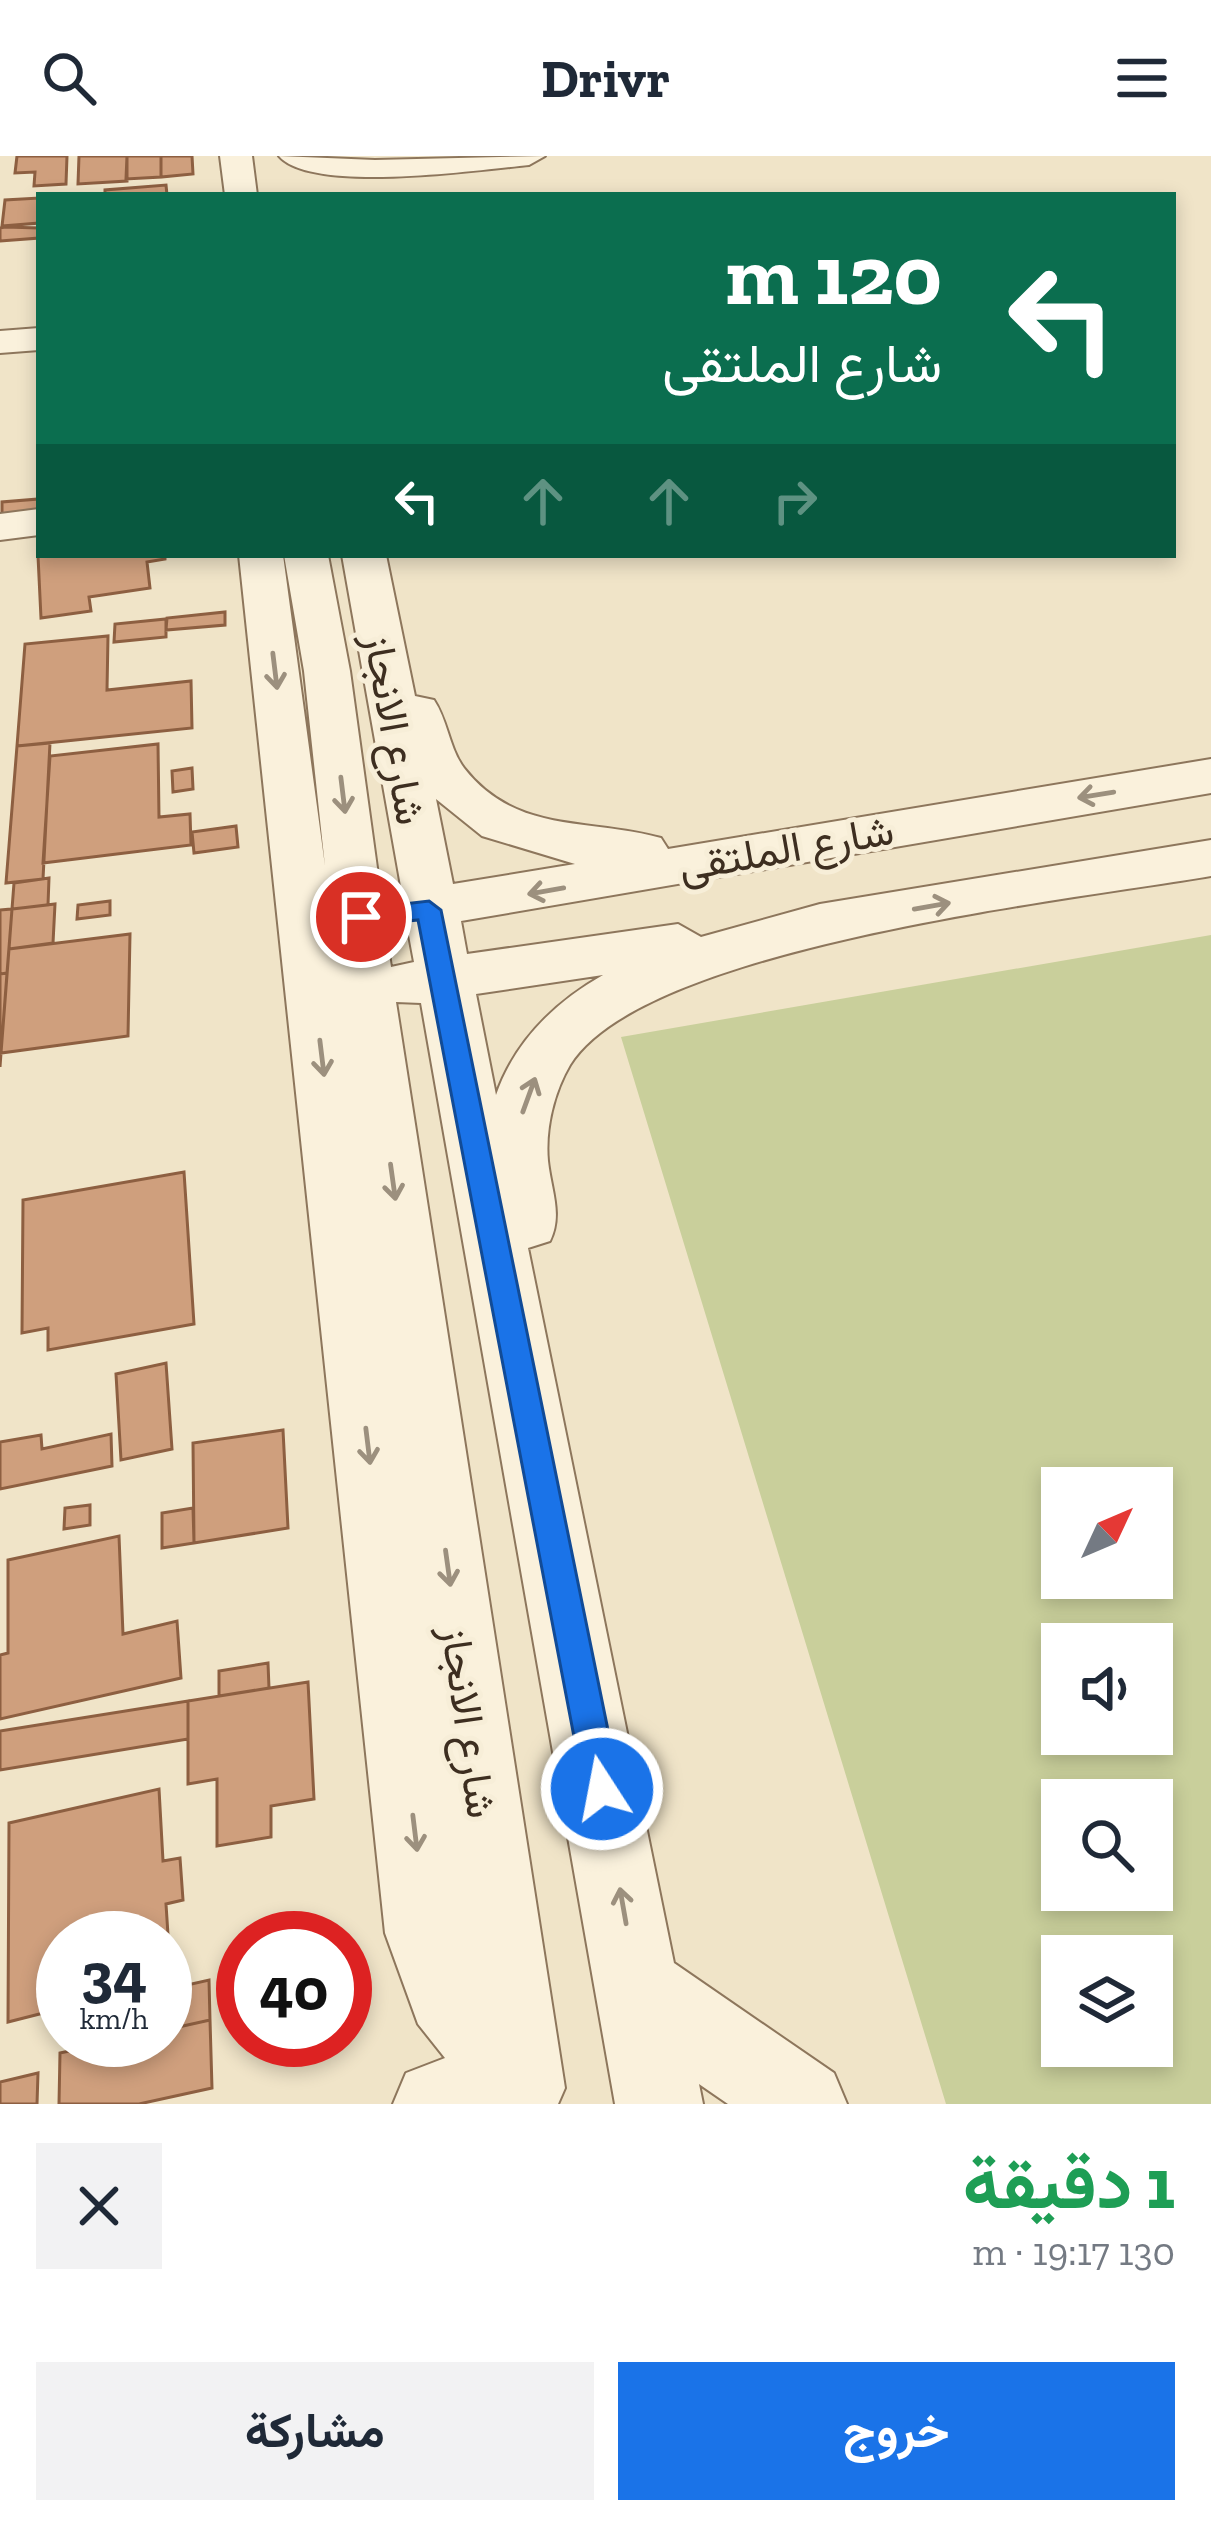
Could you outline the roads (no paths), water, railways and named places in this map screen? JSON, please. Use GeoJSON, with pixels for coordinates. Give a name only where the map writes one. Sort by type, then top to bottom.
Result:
{"type":"FeatureCollection","features":[{"type":"Feature","properties":{"kind":"street"},"geometry":{"type":"LineString","coordinates":[[236,156],[241,192]]}},
{"type":"Feature","properties":{"kind":"street"},"geometry":{"type":"LineString","coordinates":[[306,192],[292,156],[386,165],[529,156]]}},
{"type":"Feature","properties":{"kind":"street"},"geometry":{"type":"LineString","coordinates":[[309,192],[386,165]]}},
{"type":"Feature","properties":{"kind":"street"},"geometry":{"type":"LineString","coordinates":[[0,343],[36,339]]}},
{"type":"Feature","properties":{"kind":"street"},"geometry":{"type":"LineString","coordinates":[[0,527],[36,523]]}},
{"type":"Feature","properties":{"kind":"street"},"geometry":{"type":"LineString","coordinates":[[261,558],[427,1933],[448,1994],[522,2094],[437,2104]]}},
{"type":"Feature","properties":{"kind":"street","name":"شارع الانجاز"},"geometry":{"type":"LineString","coordinates":[[306,558],[361,917],[366,991],[522,2094]]}},
{"type":"Feature","properties":{"kind":"street","name":"شارع الانجاز"},"geometry":{"type":"LineString","coordinates":[[365,558],[659,2104]]}},
{"type":"Feature","properties":{"kind":"street"},"geometry":{"type":"LineString","coordinates":[[384,558],[393,579],[423,742],[437,772],[461,798],[495,821],[583,850],[828,839]]}},
{"type":"Feature","properties":{"kind":"street","name":"شارع الملتقى"},"geometry":{"type":"LineString","coordinates":[[361,917],[429,910],[1211,776]]}},
{"type":"Feature","properties":{"kind":"street","name":"شارع الملتقى"},"geometry":{"type":"LineString","coordinates":[[366,991],[861,918],[1211,858]]}},
{"type":"Feature","properties":{"kind":"street"},"geometry":{"type":"LineString","coordinates":[[595,1749],[600,1627],[594,1536],[522,1193],[517,1148],[523,1105],[540,1065],[566,1031],[639,979],[682,961],[861,918]]}},
{"type":"Feature","properties":{"kind":"street"},"geometry":{"type":"LineString","coordinates":[[638,1989],[803,2104]]}}]}
